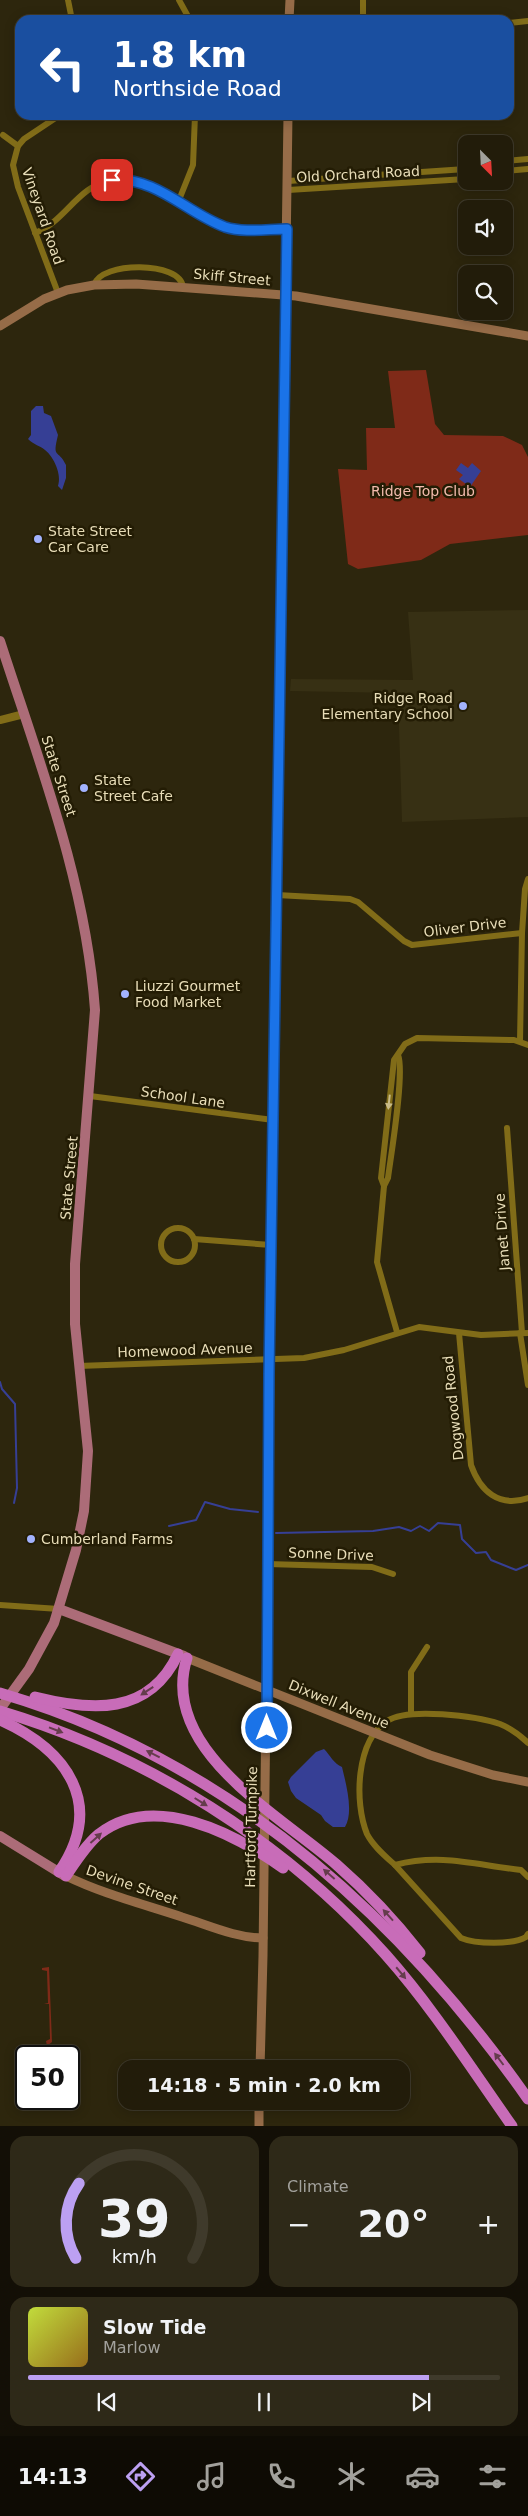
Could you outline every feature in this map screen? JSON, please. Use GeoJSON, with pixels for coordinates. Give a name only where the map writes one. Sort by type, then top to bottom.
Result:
{"type":"FeatureCollection","features":[{"type":"Feature","properties":{"kind":"highway"},"geometry":{"type":"LineString","coordinates":[[23,1697],[81,1707],[101,1707],[119,1704],[141,1695],[155,1686],[183,1656]]}},
{"type":"Feature","properties":{"kind":"highway"},"geometry":{"type":"LineString","coordinates":[[183,1656],[183,1688],[186,1707],[195,1730],[222,1770],[255,1801],[324,1854],[373,1899],[425,1960],[437,1983]]}},
{"type":"Feature","properties":{"kind":"highway"},"geometry":{"type":"LineString","coordinates":[[1,1690],[82,1721],[140,1747],[198,1778],[273,1829],[358,1900],[437,1983],[482,2036],[528,2099]]}},
{"type":"Feature","properties":{"kind":"highway"},"geometry":{"type":"LineString","coordinates":[[3,1715],[67,1734],[140,1768],[197,1799],[332,1900],[379,1948],[409,1983],[512,2126]]}},
{"type":"Feature","properties":{"kind":"highway"},"geometry":{"type":"LineString","coordinates":[[3,1715],[52,1755],[66,1772],[77,1795],[81,1812],[79,1832],[63,1874]]}},
{"type":"Feature","properties":{"kind":"highway"},"geometry":{"type":"LineString","coordinates":[[63,1874],[98,1835],[121,1822],[141,1817],[167,1818],[196,1823],[254,1843]]}},
{"type":"Feature","properties":{"kind":"main road"},"geometry":{"type":"LineString","coordinates":[[290,0],[290,15]]}},
{"type":"Feature","properties":{"kind":"main road","name":"Hartford Turnpike"},"geometry":{"type":"LineString","coordinates":[[260,2060],[288,120]]}},
{"type":"Feature","properties":{"kind":"main road","name":"Skiff Street"},"geometry":{"type":"LineString","coordinates":[[0,326],[58,293],[94,285],[183,287],[285,295],[528,336]]}},
{"type":"Feature","properties":{"kind":"main road","name":"State Street"},"geometry":{"type":"LineString","coordinates":[[0,641],[66,846],[93,981],[95,1010],[90,1096],[75,1264],[74,1319],[87,1437],[87,1491],[80,1536],[59,1609],[38,1654],[3,1715]]}},
{"type":"Feature","properties":{"kind":"main road","name":"Dixwell Avenue"},"geometry":{"type":"LineString","coordinates":[[59,1609],[464,1767],[528,1782]]}},
{"type":"Feature","properties":{"kind":"main road","name":"Devine Street"},"geometry":{"type":"LineString","coordinates":[[0,1836],[63,1874],[101,1890],[248,1938],[263,1938]]}},
{"type":"Feature","properties":{"kind":"main road"},"geometry":{"type":"LineString","coordinates":[[259,2110],[259,2126]]}},
{"type":"Feature","properties":{"kind":"street"},"geometry":{"type":"LineString","coordinates":[[68,0],[71,15]]}},
{"type":"Feature","properties":{"kind":"street"},"geometry":{"type":"LineString","coordinates":[[178,0],[187,15]]}},
{"type":"Feature","properties":{"kind":"street"},"geometry":{"type":"LineString","coordinates":[[363,0],[363,15]]}},
{"type":"Feature","properties":{"kind":"street"},"geometry":{"type":"LineString","coordinates":[[514,22],[528,21]]}},
{"type":"Feature","properties":{"kind":"street"},"geometry":{"type":"LineString","coordinates":[[4,135],[18,146],[33,132],[52,120]]}},
{"type":"Feature","properties":{"kind":"street"},"geometry":{"type":"LineString","coordinates":[[179,200],[193,165],[195,120]]}},
{"type":"Feature","properties":{"kind":"street","name":"Vineyard Road"},"geometry":{"type":"LineString","coordinates":[[18,146],[13,170],[58,293]]}},
{"type":"Feature","properties":{"kind":"street"},"geometry":{"type":"LineString","coordinates":[[513,160],[528,159]]}},
{"type":"Feature","properties":{"kind":"street"},"geometry":{"type":"LineString","coordinates":[[513,170],[528,169]]}},
{"type":"Feature","properties":{"kind":"street","name":"Old Orchard Road"},"geometry":{"type":"LineString","coordinates":[[288,186],[458,170]]}},
{"type":"Feature","properties":{"kind":"street","name":"Old Orchard Road"},"geometry":{"type":"LineString","coordinates":[[428,172],[430,182]]}},
{"type":"Feature","properties":{"kind":"street"},"geometry":{"type":"LineString","coordinates":[[35,233],[48,227],[86,191],[112,180],[124,179],[146,184],[179,200],[226,227],[244,230],[287,229]]}},
{"type":"Feature","properties":{"kind":"street","name":"Old Orchard Road"},"geometry":{"type":"LineString","coordinates":[[288,186],[458,180]]}},
{"type":"Feature","properties":{"kind":"street"},"geometry":{"type":"LineString","coordinates":[[94,285],[98,276],[107,272],[119,269],[144,268],[168,272],[181,280],[183,287]]}},
{"type":"Feature","properties":{"kind":"street"},"geometry":{"type":"LineString","coordinates":[[0,720],[24,714]]}},
{"type":"Feature","properties":{"kind":"street"},"geometry":{"type":"LineString","coordinates":[[520,1041],[524,889],[528,879]]}},
{"type":"Feature","properties":{"kind":"street","name":"Oliver Drive"},"geometry":{"type":"LineString","coordinates":[[277,896],[350,899],[358,902],[404,941],[412,945],[522,932]]}},
{"type":"Feature","properties":{"kind":"street"},"geometry":{"type":"LineString","coordinates":[[397,1332],[377,1262],[384,1186],[388,1178],[401,1062],[398,1055],[404,1044],[417,1038],[520,1041],[528,1046]]}},
{"type":"Feature","properties":{"kind":"street","name":"School Lane"},"geometry":{"type":"LineString","coordinates":[[90,1096],[273,1120]]}},
{"type":"Feature","properties":{"kind":"street","name":"Janet Drive"},"geometry":{"type":"LineString","coordinates":[[507,1128],[523,1333]]}},
{"type":"Feature","properties":{"kind":"street"},"geometry":{"type":"LineString","coordinates":[[194,1239],[192,1255],[182,1261],[171,1260],[164,1252],[164,1237],[172,1230],[187,1230],[194,1239],[271,1245]]}},
{"type":"Feature","properties":{"kind":"street","name":"Homewood Avenue"},"geometry":{"type":"LineString","coordinates":[[78,1366],[270,1360],[326,1354],[419,1327],[482,1335],[523,1333]]}},
{"type":"Feature","properties":{"kind":"street","name":"Dogwood Road"},"geometry":{"type":"LineString","coordinates":[[459,1333],[471,1465],[475,1476],[488,1494],[496,1498],[514,1501],[528,1498]]}},
{"type":"Feature","properties":{"kind":"street"},"geometry":{"type":"LineString","coordinates":[[523,1333],[528,1385]]}},
{"type":"Feature","properties":{"kind":"street","name":"Sonne Drive"},"geometry":{"type":"LineString","coordinates":[[267,1564],[372,1567],[393,1574]]}},
{"type":"Feature","properties":{"kind":"street"},"geometry":{"type":"LineString","coordinates":[[0,1604],[59,1609]]}},
{"type":"Feature","properties":{"kind":"street"},"geometry":{"type":"LineString","coordinates":[[411,1714],[411,1672],[427,1647]]}},
{"type":"Feature","properties":{"kind":"street"},"geometry":{"type":"LineString","coordinates":[[528,1743],[509,1728],[488,1721],[474,1718],[411,1714],[388,1720],[374,1732],[361,1767],[363,1817],[368,1835],[381,1852],[461,1938],[475,1943],[517,1941],[528,1934]]}},
{"type":"Feature","properties":{"kind":"street"},"geometry":{"type":"LineString","coordinates":[[395,1865],[409,1861],[451,1858],[521,1870],[528,1877]]}},
{"type":"Feature","properties":{"kind":"shaded area"},"geometry":{"type":"Polygon","coordinates":[[[36,406],[43,406],[44,413],[51,416],[58,435],[56,451],[66,465],[66,478],[62,490],[58,486],[58,472],[51,457],[45,450],[28,439],[31,435],[31,411],[36,406]]]}},
{"type":"Feature","properties":{"kind":"shaded area"},"geometry":{"type":"Polygon","coordinates":[[[461,463],[468,468],[472,463],[481,471],[470,487],[459,479],[463,475],[456,470],[461,463]]]}},
{"type":"Feature","properties":{"kind":"shaded area","name":"Ridge Road Elementary School"},"geometry":{"type":"Polygon","coordinates":[[[528,610],[528,817],[402,822],[398,693],[290,691],[291,679],[413,680],[408,612],[528,610]]]}},
{"type":"Feature","properties":{"kind":"shaded area"},"geometry":{"type":"Polygon","coordinates":[[[324,1749],[334,1762],[342,1767],[349,1806],[348,1821],[345,1827],[333,1827],[325,1821],[321,1815],[296,1798],[288,1782],[316,1752],[324,1749]]]}},
{"type":"Feature","properties":{"kind":"green space","name":"Ridge Top Club"},"geometry":{"type":"Polygon","coordinates":[[[426,370],[435,424],[444,435],[503,436],[522,445],[528,457],[528,535],[450,544],[421,560],[358,569],[348,564],[338,469],[367,470],[366,428],[395,428],[388,371],[426,370]]]}},
{"type":"Feature","properties":{"kind":"green space"},"geometry":{"type":"Polygon","coordinates":[[[49,1967],[52,2042],[48,2045],[46,2041],[50,2039],[49,2004],[44,2004],[48,2003],[47,1971],[42,1970],[42,1968],[49,1967]]]}},
{"type":"Feature","properties":{"kind":"waterway"},"geometry":{"type":"LineString","coordinates":[[0,1382],[2,1389],[15,1404],[17,1488],[14,1503]]}},
{"type":"Feature","properties":{"kind":"waterway"},"geometry":{"type":"LineString","coordinates":[[169,1526],[196,1520],[205,1502],[230,1509],[258,1512]]}},
{"type":"Feature","properties":{"kind":"waterway"},"geometry":{"type":"LineString","coordinates":[[276,1533],[373,1531],[399,1527],[411,1531],[420,1526],[429,1531],[438,1523],[460,1525],[462,1539],[476,1553],[486,1552],[491,1560],[516,1570],[528,1565]]}},
{"type":"Feature","properties":{"kind":"place","name":"State Street Car Care"},"geometry":{"type":"Point","coordinates":[38,539]}},
{"type":"Feature","properties":{"kind":"place","name":"Ridge Road Elementary School"},"geometry":{"type":"Point","coordinates":[463,706]}},
{"type":"Feature","properties":{"kind":"place","name":"State Street Cafe"},"geometry":{"type":"Point","coordinates":[84,788]}},
{"type":"Feature","properties":{"kind":"place","name":"Liuzzi Gourmet Food Market"},"geometry":{"type":"Point","coordinates":[125,994]}},
{"type":"Feature","properties":{"kind":"place","name":"Cumberland Farms"},"geometry":{"type":"Point","coordinates":[31,1539]}},
{"type":"Feature","properties":{"kind":"route"},"geometry":{"type":"LineString","coordinates":[[112,180],[124,179],[154,187],[226,227],[244,230],[287,229],[270,1284],[267,1728]]}}]}
